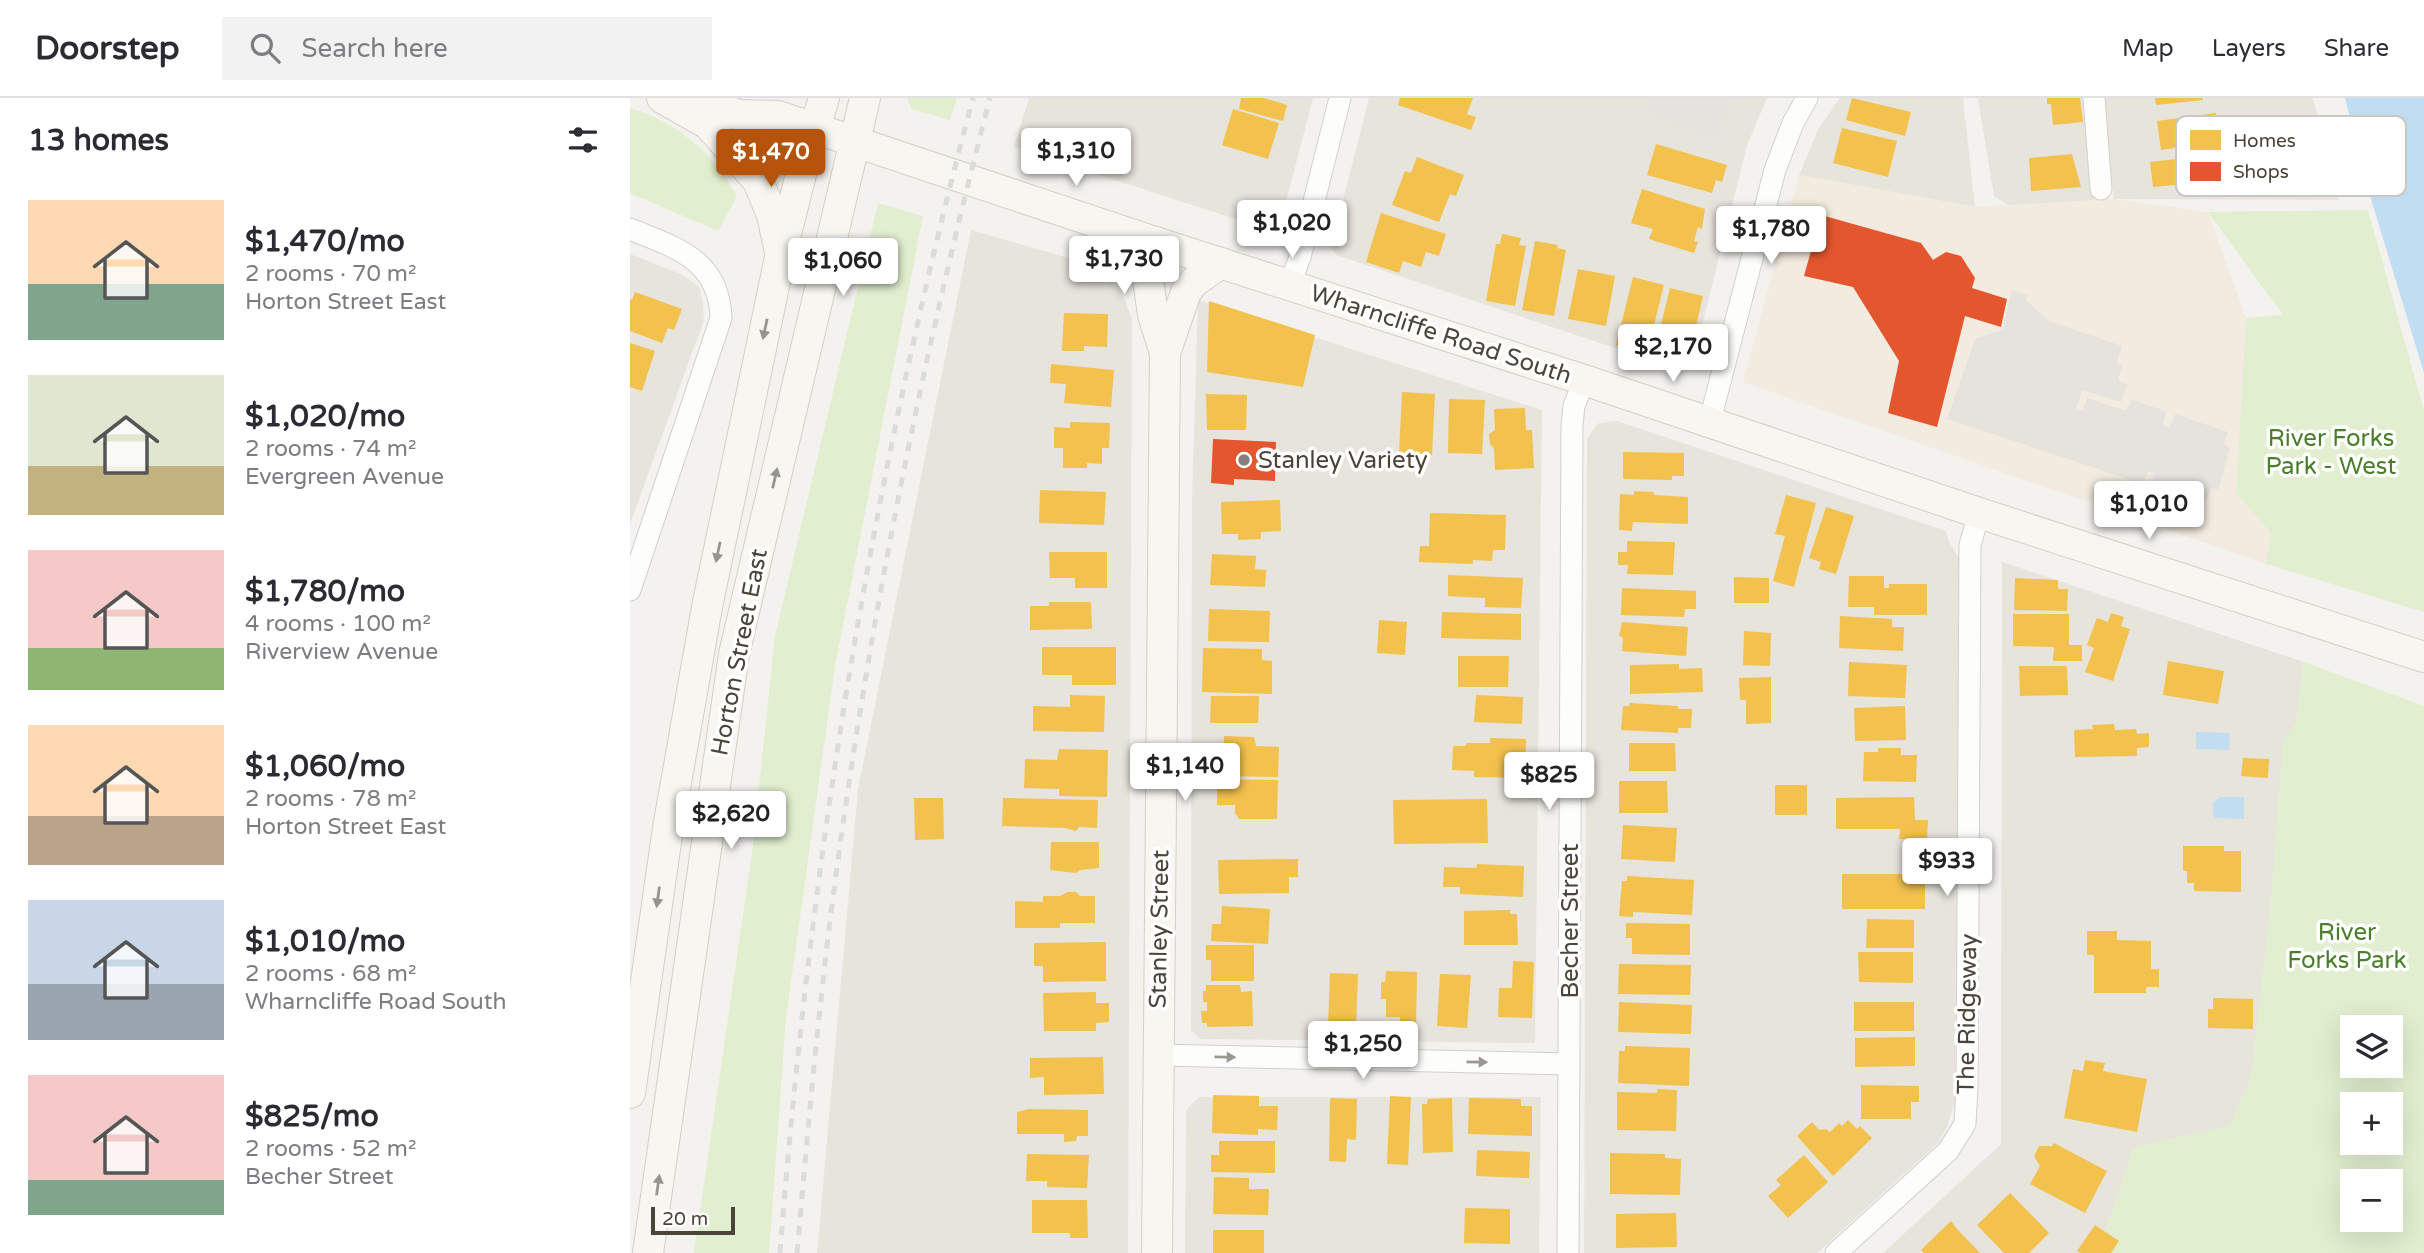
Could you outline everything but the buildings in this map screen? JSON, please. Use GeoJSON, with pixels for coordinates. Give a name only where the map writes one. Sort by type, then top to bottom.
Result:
{"type":"FeatureCollection","features":[{"type":"Feature","properties":{"kind":"main road"},"geometry":{"type":"LineString","coordinates":[[662,98],[708,124],[758,181],[778,238],[779,262]]}},
{"type":"Feature","properties":{"kind":"main road","name":"Wharncliffe Road South"},"geometry":{"type":"LineString","coordinates":[[683,98],[740,115],[768,107],[814,129],[2424,657]]}},
{"type":"Feature","properties":{"kind":"main road","name":"Horton Street East"},"geometry":{"type":"LineString","coordinates":[[630,1093],[668,828],[707,607],[779,262],[824,98]]}},
{"type":"Feature","properties":{"kind":"main road","name":"Horton Street East"},"geometry":{"type":"LineString","coordinates":[[648,1253],[734,654],[865,98]]}},
{"type":"Feature","properties":{"kind":"main road","name":"Stanley Street"},"geometry":{"type":"LineString","coordinates":[[1155,242],[1146,265],[1153,315],[1165,353],[1157,1253]]}},
{"type":"Feature","properties":{"kind":"main road","name":"Stanley Street"},"geometry":{"type":"LineString","coordinates":[[1165,353],[1186,292],[1194,282],[1220,262]]}},
{"type":"Feature","properties":{"kind":"street"},"geometry":{"type":"LineString","coordinates":[[1289,286],[1300,257],[1340,98]]}},
{"type":"Feature","properties":{"kind":"street"},"geometry":{"type":"LineString","coordinates":[[1709,424],[1775,170],[1793,123],[1807,98]]}},
{"type":"Feature","properties":{"kind":"street"},"geometry":{"type":"LineString","coordinates":[[2094,98],[2101,189]]}},
{"type":"Feature","properties":{"kind":"street"},"geometry":{"type":"LineString","coordinates":[[630,229],[693,257],[716,286],[721,318],[630,590]]}},
{"type":"Feature","properties":{"kind":"street","name":"Becher Street"},"geometry":{"type":"LineString","coordinates":[[1568,1253],[1572,425],[1574,406],[1584,380]]}},
{"type":"Feature","properties":{"kind":"street","name":"The Ridgeway"},"geometry":{"type":"LineString","coordinates":[[1836,1253],[1948,1150],[1965,1124],[1970,545],[1979,513]]}},
{"type":"Feature","properties":{"kind":"street"},"geometry":{"type":"LineString","coordinates":[[1157,1055],[1569,1064]]}},
{"type":"Feature","properties":{"kind":"shaded area"},"geometry":{"type":"Polygon","coordinates":[[[1029,98],[1313,98],[1280,225],[1272,231],[1014,147],[1029,98]]]}},
{"type":"Feature","properties":{"kind":"shaded area"},"geometry":{"type":"Polygon","coordinates":[[[1369,98],[1767,98],[1747,145],[1693,362],[1681,370],[1336,255],[1331,247],[1369,98]]]}},
{"type":"Feature","properties":{"kind":"shaded area"},"geometry":{"type":"Polygon","coordinates":[[[1649,98],[1730,98],[1717,138],[1648,112],[1649,98]]]}},
{"type":"Feature","properties":{"kind":"shaded area"},"geometry":{"type":"Polygon","coordinates":[[[1840,98],[1963,98],[1975,207],[1799,175],[1819,128],[1840,98]]]}},
{"type":"Feature","properties":{"kind":"shaded area"},"geometry":{"type":"Polygon","coordinates":[[[1978,98],[2086,98],[2095,200],[2027,206],[2008,205],[1994,196],[1978,98]]]}},
{"type":"Feature","properties":{"kind":"shaded area"},"geometry":{"type":"Polygon","coordinates":[[[2102,98],[2313,98],[2318,116],[2176,116],[2176,196],[2338,196],[2339,200],[2114,199],[2102,98]]]}},
{"type":"Feature","properties":{"kind":"shaded area"},"geometry":{"type":"Polygon","coordinates":[[[1799,175],[1975,207],[2114,199],[2208,212],[2246,318],[2236,493],[2271,533],[2266,564],[1743,382],[1799,175]]]}},
{"type":"Feature","properties":{"kind":"shaded area"},"geometry":{"type":"Polygon","coordinates":[[[971,230],[1079,261],[1104,275],[1118,290],[1132,319],[1128,1253],[817,1253],[858,789],[971,230]]]}},
{"type":"Feature","properties":{"kind":"shaded area"},"geometry":{"type":"Polygon","coordinates":[[[630,254],[683,275],[699,287],[704,320],[630,524],[630,254]]]}},
{"type":"Feature","properties":{"kind":"shaded area"},"geometry":{"type":"Polygon","coordinates":[[[2012,290],[2027,295],[2026,300],[2049,321],[2122,346],[2117,363],[2123,365],[2118,380],[2127,385],[2121,402],[2082,390],[2076,409],[2083,411],[2087,398],[2126,411],[2132,400],[2166,411],[2163,425],[2169,428],[2175,414],[2228,432],[2224,445],[2230,448],[2218,490],[2211,488],[2206,501],[2151,487],[2155,473],[2148,472],[2143,484],[1947,419],[1975,339],[2003,329],[2012,290]]]}},
{"type":"Feature","properties":{"kind":"shaded area"},"geometry":{"type":"Polygon","coordinates":[[[1198,300],[1542,410],[1535,1043],[1201,1039],[1191,1031],[1192,499],[1198,300]]]}},
{"type":"Feature","properties":{"kind":"shaded area"},"geometry":{"type":"Polygon","coordinates":[[[1617,421],[1946,531],[1948,540],[1959,558],[1955,1102],[1947,1127],[1938,1143],[1817,1253],[1584,1253],[1587,438],[1599,423],[1617,421]]]}},
{"type":"Feature","properties":{"kind":"shaded area"},"geometry":{"type":"Polygon","coordinates":[[[2002,562],[2304,662],[2251,1078],[2230,1126],[2134,1147],[2098,1253],[1883,1253],[2001,1144],[2002,562]]]}},
{"type":"Feature","properties":{"kind":"shaded area"},"geometry":{"type":"Polygon","coordinates":[[[1199,1097],[1541,1097],[1539,1253],[1185,1253],[1186,1110],[1199,1097]]]}},
{"type":"Feature","properties":{"kind":"green space"},"geometry":{"type":"Polygon","coordinates":[[[907,98],[957,98],[950,120],[912,109],[907,98]]]}},
{"type":"Feature","properties":{"kind":"green space"},"geometry":{"type":"Polygon","coordinates":[[[630,108],[663,121],[678,131],[706,154],[728,181],[737,196],[718,231],[630,193],[630,108]]]}},
{"type":"Feature","properties":{"kind":"green space"},"geometry":{"type":"Polygon","coordinates":[[[878,203],[923,216],[835,666],[786,1018],[769,1253],[694,1253],[752,853],[775,636],[878,203]]]}},
{"type":"Feature","properties":{"kind":"green space","name":"River Forks Park - West"},"geometry":{"type":"Polygon","coordinates":[[[2368,210],[2424,411],[2424,612],[2266,564],[2271,533],[2236,493],[2246,318],[2283,315],[2208,212],[2368,210]]]}},
{"type":"Feature","properties":{"kind":"green space","name":"River Forks Park"},"geometry":{"type":"Polygon","coordinates":[[[2304,662],[2424,706],[2424,1253],[2098,1253],[2134,1147],[2230,1126],[2251,1078],[2270,910],[2283,741],[2296,722],[2304,662]]]}},
{"type":"Feature","properties":{"kind":"water"},"geometry":{"type":"Polygon","coordinates":[[[2345,98],[2424,98],[2424,373],[2370,196],[2406,196],[2406,116],[2350,116],[2345,98]]]}},
{"type":"Feature","properties":{"kind":"water"},"geometry":{"type":"Polygon","coordinates":[[[2196,732],[2230,733],[2229,750],[2196,749],[2196,732]]]}},
{"type":"Feature","properties":{"kind":"water"},"geometry":{"type":"Polygon","coordinates":[[[2221,797],[2244,797],[2244,819],[2216,818],[2213,815],[2213,803],[2221,797]]]}},
{"type":"Feature","properties":{"kind":"railway"},"geometry":{"type":"LineString","coordinates":[[780,1253],[809,961],[850,671],[904,383],[973,98]]}},
{"type":"Feature","properties":{"kind":"railway"},"geometry":{"type":"LineString","coordinates":[[797,1253],[826,955],[845,810],[878,605],[918,401],[990,98]]}},
{"type":"Feature","properties":{"kind":"place","name":"Stanley Variety"},"geometry":{"type":"Point","coordinates":[1244,460]}}]}
